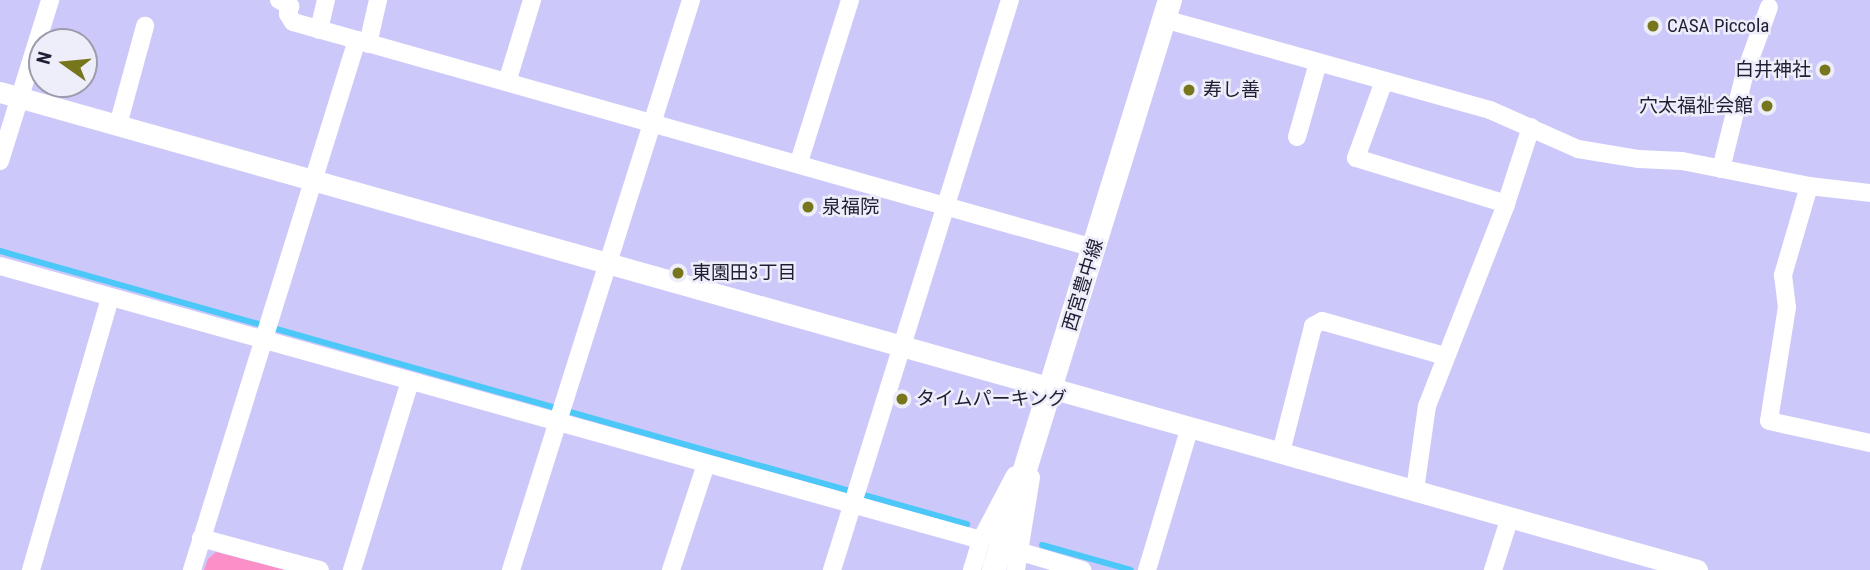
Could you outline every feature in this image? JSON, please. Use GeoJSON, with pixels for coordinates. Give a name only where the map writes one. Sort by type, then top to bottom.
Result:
{"type":"FeatureCollection","features":[{"type":"Feature","properties":{"kind":"main road","name":"西宮豊中線"},"geometry":{"type":"LineString","coordinates":[[994,570],[1167,10]]}},
{"type":"Feature","properties":{"kind":"street"},"geometry":{"type":"LineString","coordinates":[[0,161],[10,95],[51,0]]}},
{"type":"Feature","properties":{"kind":"street"},"geometry":{"type":"LineString","coordinates":[[279,0],[290,6],[288,14],[293,22],[319,30],[652,124],[799,162],[1094,248]]}},
{"type":"Feature","properties":{"kind":"street"},"geometry":{"type":"LineString","coordinates":[[319,30],[326,0]]}},
{"type":"Feature","properties":{"kind":"street"},"geometry":{"type":"LineString","coordinates":[[192,570],[266,331],[378,0]]}},
{"type":"Feature","properties":{"kind":"street"},"geometry":{"type":"LineString","coordinates":[[507,82],[532,0]]}},
{"type":"Feature","properties":{"kind":"street"},"geometry":{"type":"LineString","coordinates":[[510,570],[691,0]]}},
{"type":"Feature","properties":{"kind":"street"},"geometry":{"type":"LineString","coordinates":[[799,162],[850,0]]}},
{"type":"Feature","properties":{"kind":"street"},"geometry":{"type":"LineString","coordinates":[[831,570],[1010,0]]}},
{"type":"Feature","properties":{"kind":"street"},"geometry":{"type":"LineString","coordinates":[[1721,169],[1744,76],[1769,8]]}},
{"type":"Feature","properties":{"kind":"street"},"geometry":{"type":"LineString","coordinates":[[1167,10],[1318,63],[1490,110],[1578,149],[1721,169],[1809,186],[1870,192]]}},
{"type":"Feature","properties":{"kind":"street"},"geometry":{"type":"LineString","coordinates":[[118,125],[145,26]]}},
{"type":"Feature","properties":{"kind":"street"},"geometry":{"type":"LineString","coordinates":[[1297,137],[1318,63]]}},
{"type":"Feature","properties":{"kind":"street"},"geometry":{"type":"LineString","coordinates":[[1384,82],[1356,158],[1507,204]]}},
{"type":"Feature","properties":{"kind":"street"},"geometry":{"type":"LineString","coordinates":[[10,95],[1697,570]]}},
{"type":"Feature","properties":{"kind":"street"},"geometry":{"type":"LineString","coordinates":[[1415,490],[1427,406],[1507,204],[1531,127]]}},
{"type":"Feature","properties":{"kind":"street"},"geometry":{"type":"LineString","coordinates":[[1809,186],[1783,275],[1787,307],[1769,421],[1870,443]]}},
{"type":"Feature","properties":{"kind":"street"},"geometry":{"type":"LineString","coordinates":[[0,266],[110,298],[266,331],[410,381],[560,414],[706,464],[855,496],[981,540]]}},
{"type":"Feature","properties":{"kind":"street"},"geometry":{"type":"LineString","coordinates":[[31,570],[110,298]]}},
{"type":"Feature","properties":{"kind":"street"},"geometry":{"type":"LineString","coordinates":[[1281,452],[1313,326],[1322,321],[1445,356]]}},
{"type":"Feature","properties":{"kind":"street"},"geometry":{"type":"LineString","coordinates":[[352,570],[410,381]]}},
{"type":"Feature","properties":{"kind":"street"},"geometry":{"type":"LineString","coordinates":[[1147,570],[1190,427]]}},
{"type":"Feature","properties":{"kind":"street"},"geometry":{"type":"LineString","coordinates":[[972,570],[981,540],[1038,429]]}},
{"type":"Feature","properties":{"kind":"street"},"geometry":{"type":"LineString","coordinates":[[1016,570],[1021,552],[1038,429]]}},
{"type":"Feature","properties":{"kind":"street"},"geometry":{"type":"LineString","coordinates":[[671,570],[706,464]]}},
{"type":"Feature","properties":{"kind":"street"},"geometry":{"type":"LineString","coordinates":[[1493,570],[1510,517]]}},
{"type":"Feature","properties":{"kind":"street"},"geometry":{"type":"LineString","coordinates":[[201,538],[320,570]]}},
{"type":"Feature","properties":{"kind":"street"},"geometry":{"type":"LineString","coordinates":[[1021,552],[1082,570]]}},
{"type":"Feature","properties":{"kind":"shaded area"},"geometry":{"type":"Polygon","coordinates":[[[216,552],[287,570],[204,570],[208,559],[216,552]]]}},
{"type":"Feature","properties":{"kind":"waterway"},"geometry":{"type":"LineString","coordinates":[[0,251],[967,524]]}},
{"type":"Feature","properties":{"kind":"waterway"},"geometry":{"type":"LineString","coordinates":[[1042,545],[1131,570]]}},
{"type":"Feature","properties":{"kind":"place","name":"CASA Piccola"},"geometry":{"type":"Point","coordinates":[1653,26]}},
{"type":"Feature","properties":{"kind":"place","name":"白井神社"},"geometry":{"type":"Point","coordinates":[1825,70]}},
{"type":"Feature","properties":{"kind":"place","name":"寿し善"},"geometry":{"type":"Point","coordinates":[1189,90]}},
{"type":"Feature","properties":{"kind":"place","name":"穴太福祉会館"},"geometry":{"type":"Point","coordinates":[1767,106]}},
{"type":"Feature","properties":{"kind":"place","name":"泉福院"},"geometry":{"type":"Point","coordinates":[808,207]}},
{"type":"Feature","properties":{"kind":"place","name":"東園田3丁目"},"geometry":{"type":"Point","coordinates":[678,273]}},
{"type":"Feature","properties":{"kind":"place","name":"タイムパーキング"},"geometry":{"type":"Point","coordinates":[902,399]}}]}
